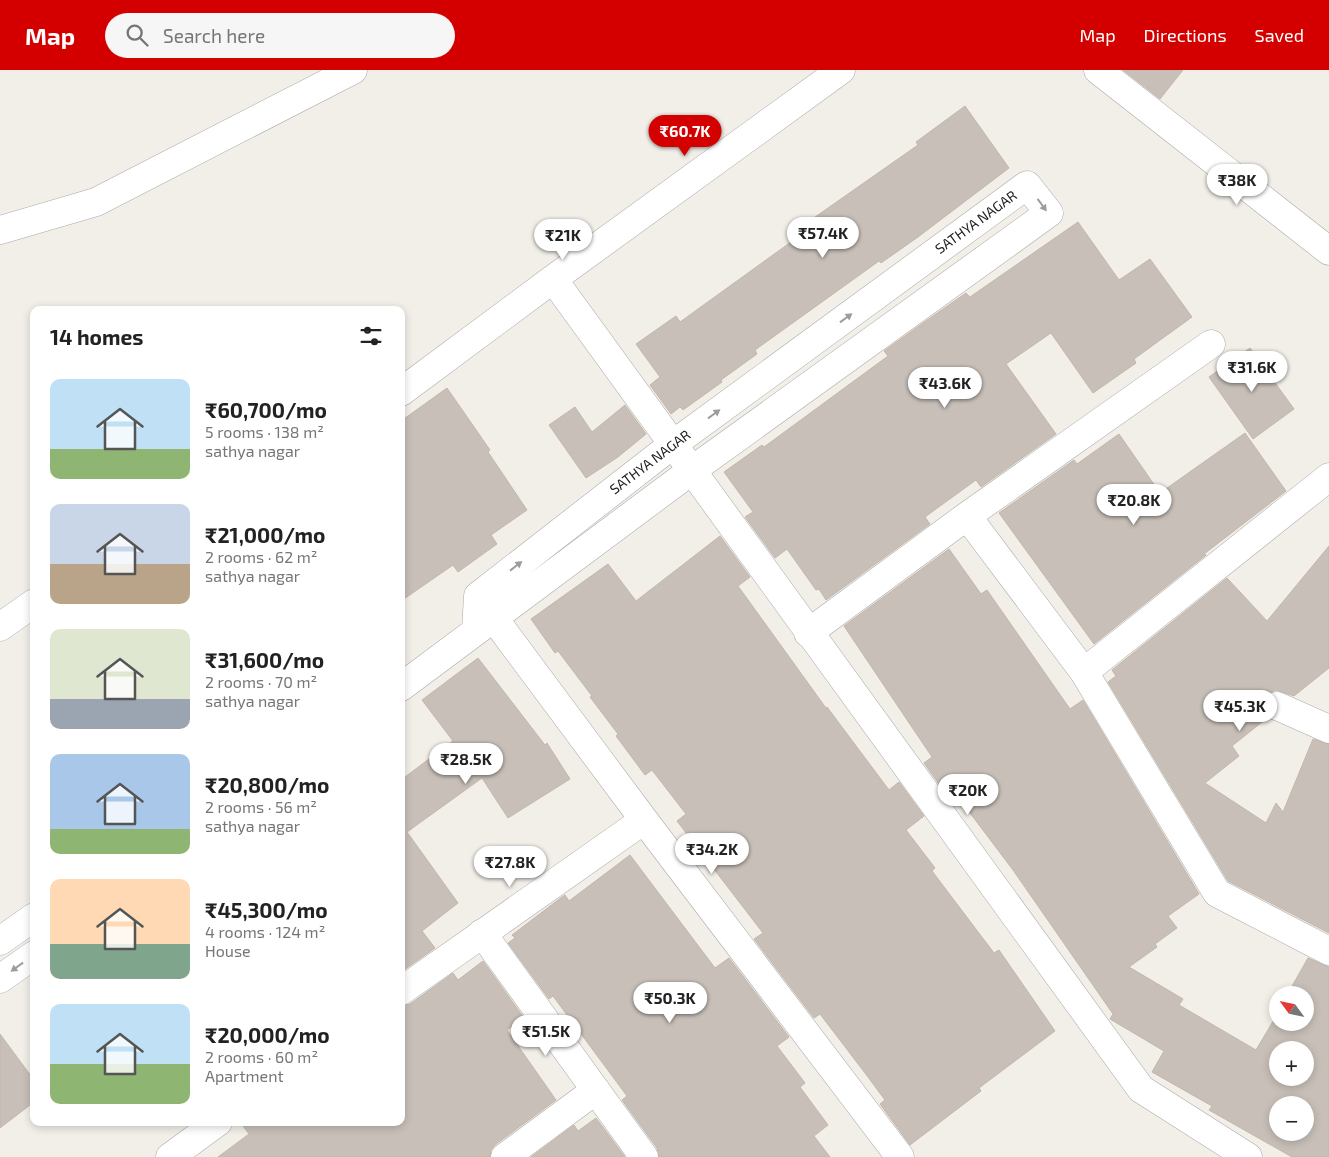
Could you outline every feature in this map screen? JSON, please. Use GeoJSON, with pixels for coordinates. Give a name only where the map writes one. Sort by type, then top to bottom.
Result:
{"type":"FeatureCollection","features":[{"type":"Feature","properties":{"kind":"street"},"geometry":{"type":"LineString","coordinates":[[0,230],[96,202],[353,70]]}},
{"type":"Feature","properties":{"kind":"street"},"geometry":{"type":"LineString","coordinates":[[405,389],[841,70]]}},
{"type":"Feature","properties":{"kind":"street"},"geometry":{"type":"LineString","coordinates":[[1098,70],[1329,251]]}},
{"type":"Feature","properties":{"kind":"street","name":"SATHYA NAGAR"},"geometry":{"type":"LineString","coordinates":[[405,683],[482,614],[672,445],[1027,185],[1048,214],[691,470],[482,614]]}},
{"type":"Feature","properties":{"kind":"street"},"geometry":{"type":"LineString","coordinates":[[553,279],[808,633],[1141,1089],[1248,1157]]}},
{"type":"Feature","properties":{"kind":"street"},"geometry":{"type":"LineString","coordinates":[[808,633],[967,516],[1211,344]]}},
{"type":"Feature","properties":{"kind":"street"},"geometry":{"type":"LineString","coordinates":[[1084,672],[1329,477]]}},
{"type":"Feature","properties":{"kind":"street"},"geometry":{"type":"LineString","coordinates":[[967,516],[1084,672],[1217,893],[1329,951]]}},
{"type":"Feature","properties":{"kind":"street"},"geometry":{"type":"LineString","coordinates":[[0,627],[30,606]]}},
{"type":"Feature","properties":{"kind":"street"},"geometry":{"type":"LineString","coordinates":[[482,614],[644,820],[900,1157]]}},
{"type":"Feature","properties":{"kind":"street"},"geometry":{"type":"LineString","coordinates":[[1277,706],[1329,729]]}},
{"type":"Feature","properties":{"kind":"street"},"geometry":{"type":"LineString","coordinates":[[405,988],[644,820]]}},
{"type":"Feature","properties":{"kind":"street"},"geometry":{"type":"LineString","coordinates":[[0,941],[30,920]]}},
{"type":"Feature","properties":{"kind":"street"},"geometry":{"type":"LineString","coordinates":[[482,933],[644,1157]]}},
{"type":"Feature","properties":{"kind":"street"},"geometry":{"type":"LineString","coordinates":[[0,979],[30,958]]}},
{"type":"Feature","properties":{"kind":"street"},"geometry":{"type":"LineString","coordinates":[[505,1157],[596,1090]]}},
{"type":"Feature","properties":{"kind":"street"},"geometry":{"type":"LineString","coordinates":[[170,1157],[213,1126]]}},
{"type":"Feature","properties":{"kind":"building"},"geometry":{"type":"Polygon","coordinates":[[[1123,70],[1183,70],[1160,99],[1123,70]]]}},
{"type":"Feature","properties":{"kind":"building"},"geometry":{"type":"Polygon","coordinates":[[[965,106],[1009,168],[918,237],[881,263],[879,261],[755,350],[757,354],[721,380],[722,382],[683,410],[680,407],[671,414],[650,385],[660,377],[636,344],[676,316],[680,322],[802,234],[798,229],[918,145],[916,142],[965,106]]]}},
{"type":"Feature","properties":{"kind":"building"},"geometry":{"type":"Polygon","coordinates":[[[1078,222],[1119,280],[1150,259],[1192,317],[1134,359],[1136,363],[1093,393],[1051,333],[1006,364],[1056,434],[981,487],[976,480],[925,517],[930,524],[826,600],[819,589],[816,590],[787,549],[775,558],[745,517],[753,512],[724,472],[762,445],[764,447],[888,356],[884,351],[923,323],[966,293],[970,297],[1078,222]]]}},
{"type":"Feature","properties":{"kind":"building"},"geometry":{"type":"Polygon","coordinates":[[[1250,348],[1294,409],[1253,439],[1209,377],[1250,348]]]}},
{"type":"Feature","properties":{"kind":"building"},"geometry":{"type":"Polygon","coordinates":[[[447,388],[490,450],[488,452],[527,510],[491,535],[497,544],[458,572],[453,565],[405,598],[405,418],[447,388]]]}},
{"type":"Feature","properties":{"kind":"building"},"geometry":{"type":"Polygon","coordinates":[[[625,405],[646,434],[618,457],[586,478],[549,425],[575,407],[592,432],[625,405]]]}},
{"type":"Feature","properties":{"kind":"building"},"geometry":{"type":"Polygon","coordinates":[[[1245,433],[1286,491],[1204,554],[1206,555],[1094,644],[999,513],[1074,460],[1077,464],[1119,434],[1160,493],[1245,433]]]}},
{"type":"Feature","properties":{"kind":"building"},"geometry":{"type":"Polygon","coordinates":[[[720,536],[750,577],[738,586],[826,708],[889,790],[899,782],[924,816],[906,830],[935,868],[932,871],[994,953],[999,950],[1055,1031],[979,1088],[981,1091],[910,1145],[880,1104],[885,1100],[865,1073],[820,1014],[814,1018],[754,939],[763,933],[677,821],[686,814],[652,770],[645,775],[616,736],[618,734],[590,697],[592,696],[558,651],[555,653],[531,619],[608,564],[636,601],[720,536]]]}},
{"type":"Feature","properties":{"kind":"building"},"geometry":{"type":"Polygon","coordinates":[[[1329,546],[1329,668],[1294,696],[1276,690],[1267,694],[1263,699],[1261,707],[1267,718],[1232,746],[1239,756],[1205,783],[1266,823],[1276,803],[1283,812],[1313,739],[1329,744],[1329,933],[1228,881],[1108,682],[1116,676],[1112,670],[1227,578],[1267,621],[1329,546]]]}},
{"type":"Feature","properties":{"kind":"building"},"geometry":{"type":"Polygon","coordinates":[[[949,549],[981,594],[987,590],[1070,709],[1083,700],[1199,894],[1168,916],[1177,928],[1155,944],[1157,947],[1129,967],[1183,999],[1179,1005],[1256,1050],[1269,1028],[1269,1031],[1314,1031],[1314,986],[1292,986],[1308,958],[1329,967],[1329,1157],[1292,1157],[1209,1110],[1212,1106],[1152,1072],[1164,1051],[1110,1019],[1113,1014],[1013,870],[955,793],[949,798],[924,763],[932,757],[844,626],[949,549]]]}},
{"type":"Feature","properties":{"kind":"building"},"geometry":{"type":"Polygon","coordinates":[[[478,658],[545,745],[547,743],[570,779],[508,818],[482,778],[407,832],[458,903],[422,931],[435,948],[405,969],[405,777],[453,741],[422,700],[478,658]]]}},
{"type":"Feature","properties":{"kind":"building"},"geometry":{"type":"Polygon","coordinates":[[[630,855],[715,968],[729,958],[789,1037],[777,1046],[805,1083],[800,1087],[828,1125],[814,1136],[830,1157],[659,1157],[657,1148],[622,1100],[627,1096],[553,996],[549,999],[508,943],[515,938],[512,935],[562,897],[565,895],[569,901],[630,855]]]}},
{"type":"Feature","properties":{"kind":"building"},"geometry":{"type":"Polygon","coordinates":[[[483,961],[524,1018],[507,1030],[556,1100],[496,1144],[491,1150],[490,1157],[218,1157],[249,1134],[243,1126],[405,1126],[405,1005],[410,1004],[453,973],[458,980],[483,961]]]}},
{"type":"Feature","properties":{"kind":"building"},"geometry":{"type":"Polygon","coordinates":[[[0,1034],[30,1075],[30,1105],[0,1128],[0,1034]]]}},
{"type":"Feature","properties":{"kind":"building"},"geometry":{"type":"Polygon","coordinates":[[[596,1118],[625,1157],[531,1157],[574,1125],[578,1131],[596,1118]]]}}]}
